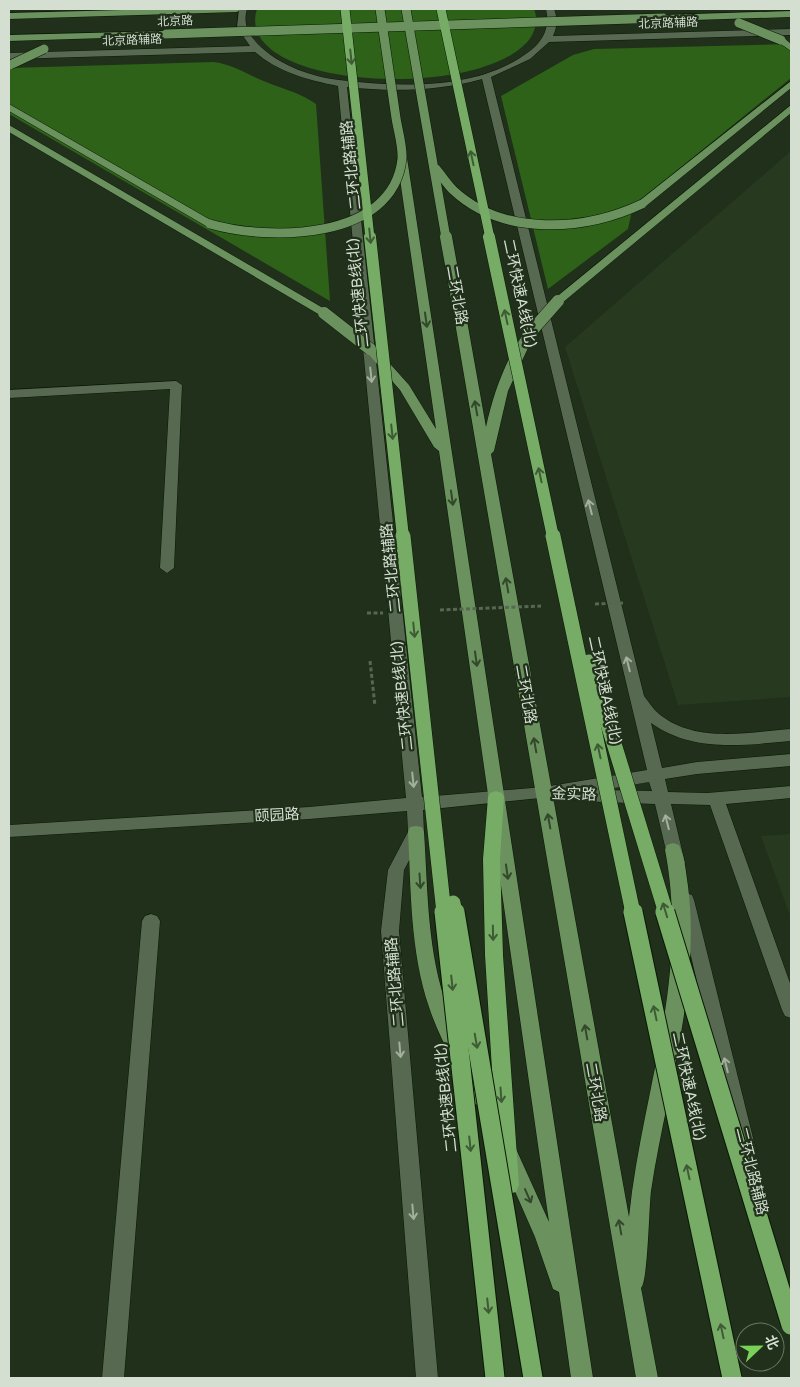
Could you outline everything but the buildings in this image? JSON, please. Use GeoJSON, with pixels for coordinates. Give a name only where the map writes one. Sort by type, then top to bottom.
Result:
{"type":"FeatureCollection","features":[{"type":"Feature","properties":{"kind":"highway","name":"二环快速B线(北)"},"geometry":{"type":"LineString","coordinates":[[345,9],[496,1378]]}},
{"type":"Feature","properties":{"kind":"highway","name":"二环快速A线(北)"},"geometry":{"type":"LineString","coordinates":[[441,9],[732,1378]]}},
{"type":"Feature","properties":{"kind":"highway"},"geometry":{"type":"LineString","coordinates":[[561,574],[791,1325]]}},
{"type":"Feature","properties":{"kind":"highway"},"geometry":{"type":"LineString","coordinates":[[427,751],[531,1374]]}},
{"type":"Feature","properties":{"kind":"highway"},"geometry":{"type":"LineString","coordinates":[[496,797],[492,865],[494,960],[506,1147],[531,1374]]}},
{"type":"Feature","properties":{"kind":"main road"},"geometry":{"type":"LineString","coordinates":[[71,9],[133,12]]}},
{"type":"Feature","properties":{"kind":"main road","name":"北京路"},"geometry":{"type":"LineString","coordinates":[[9,16],[237,9]]}},
{"type":"Feature","properties":{"kind":"main road"},"geometry":{"type":"LineString","coordinates":[[380,9],[582,1378]]}},
{"type":"Feature","properties":{"kind":"main road","name":"二环北路"},"geometry":{"type":"LineString","coordinates":[[406,9],[647,1378]]}},
{"type":"Feature","properties":{"kind":"main road","name":"北京路"},"geometry":{"type":"LineString","coordinates":[[9,38],[791,14]]}},
{"type":"Feature","properties":{"kind":"main road"},"geometry":{"type":"LineString","coordinates":[[693,18],[739,23],[781,40],[791,48]]}},
{"type":"Feature","properties":{"kind":"main road"},"geometry":{"type":"LineString","coordinates":[[9,62],[44,49],[84,39],[130,35]]}},
{"type":"Feature","properties":{"kind":"main road"},"geometry":{"type":"LineString","coordinates":[[433,158],[442,179],[462,197],[491,212],[524,222],[561,226],[597,223],[629,212],[642,204],[791,84]]}},
{"type":"Feature","properties":{"kind":"main road"},"geometry":{"type":"LineString","coordinates":[[9,107],[210,224],[236,233],[270,235],[306,232],[340,223],[370,209],[386,196],[398,181],[402,170],[402,158]]}},
{"type":"Feature","properties":{"kind":"main road"},"geometry":{"type":"LineString","coordinates":[[486,463],[497,404],[513,362],[528,335],[541,317],[791,108]]}},
{"type":"Feature","properties":{"kind":"main road"},"geometry":{"type":"LineString","coordinates":[[9,128],[324,313],[370,349],[395,374],[432,430],[447,464]]}},
{"type":"Feature","properties":{"kind":"main road"},"geometry":{"type":"LineString","coordinates":[[416,832],[424,942],[434,994],[446,1027],[506,1147],[545,1236],[570,1316],[579,1359]]}},
{"type":"Feature","properties":{"kind":"main road"},"geometry":{"type":"LineString","coordinates":[[642,1354],[638,1312],[637,1234],[646,1161],[676,996],[682,936],[679,878],[673,850]]}},
{"type":"Feature","properties":{"kind":"street"},"geometry":{"type":"LineString","coordinates":[[243,9],[241,26],[244,36],[255,49],[276,63],[293,70],[342,83],[410,87],[459,82],[486,75],[518,62],[532,54],[546,39],[553,24],[550,9]]}},
{"type":"Feature","properties":{"kind":"street","name":"北京路辅路"},"geometry":{"type":"LineString","coordinates":[[546,39],[791,32]]}},
{"type":"Feature","properties":{"kind":"street","name":"北京路辅路"},"geometry":{"type":"LineString","coordinates":[[9,62],[255,49]]}},
{"type":"Feature","properties":{"kind":"street","name":"二环北路辅路"},"geometry":{"type":"LineString","coordinates":[[486,75],[791,1334]]}},
{"type":"Feature","properties":{"kind":"street","name":"二环北路辅路"},"geometry":{"type":"LineString","coordinates":[[342,83],[415,804],[416,832],[396,870],[390,931],[427,1378]]}},
{"type":"Feature","properties":{"kind":"street"},"geometry":{"type":"LineString","coordinates":[[9,394],[176,385],[166,568]]}},
{"type":"Feature","properties":{"kind":"street"},"geometry":{"type":"LineString","coordinates":[[635,693],[642,706],[663,725],[697,738],[716,741],[791,735]]}},
{"type":"Feature","properties":{"kind":"street","name":"金实路"},"geometry":{"type":"LineString","coordinates":[[544,793],[696,768],[791,760]]}},
{"type":"Feature","properties":{"kind":"street","name":"金实路"},"geometry":{"type":"LineString","coordinates":[[544,793],[661,798],[716,798],[791,792]]}},
{"type":"Feature","properties":{"kind":"street","name":"颐园路"},"geometry":{"type":"LineString","coordinates":[[9,831],[309,813],[544,793]]}},
{"type":"Feature","properties":{"kind":"street"},"geometry":{"type":"LineString","coordinates":[[716,798],[791,1010]]}},
{"type":"Feature","properties":{"kind":"street"},"geometry":{"type":"LineString","coordinates":[[113,1378],[151,921]]}},
{"type":"Feature","properties":{"kind":"path"},"geometry":{"type":"LineString","coordinates":[[594,604],[623,603]]}},
{"type":"Feature","properties":{"kind":"path"},"geometry":{"type":"LineString","coordinates":[[436,610],[544,606]]}},
{"type":"Feature","properties":{"kind":"path"},"geometry":{"type":"LineString","coordinates":[[367,613],[386,612]]}},
{"type":"Feature","properties":{"kind":"shaded area"},"geometry":{"type":"Polygon","coordinates":[[[791,151],[791,697],[678,705],[565,347],[791,151]]]}},
{"type":"Feature","properties":{"kind":"shaded area"},"geometry":{"type":"Polygon","coordinates":[[[791,834],[791,918],[761,836],[791,834]]]}},
{"type":"Feature","properties":{"kind":"green space"},"geometry":{"type":"Polygon","coordinates":[[[257,9],[534,9],[536,20],[531,37],[506,58],[466,72],[419,78],[368,78],[321,71],[283,57],[260,36],[257,9]]]}},
{"type":"Feature","properties":{"kind":"green space"},"geometry":{"type":"Polygon","coordinates":[[[791,44],[791,78],[633,206],[628,229],[548,289],[501,96],[573,55],[594,49],[791,44]]]}},
{"type":"Feature","properties":{"kind":"green space"},"geometry":{"type":"Polygon","coordinates":[[[213,62],[234,67],[298,94],[316,104],[330,301],[9,114],[9,68],[213,62]]]}}]}
